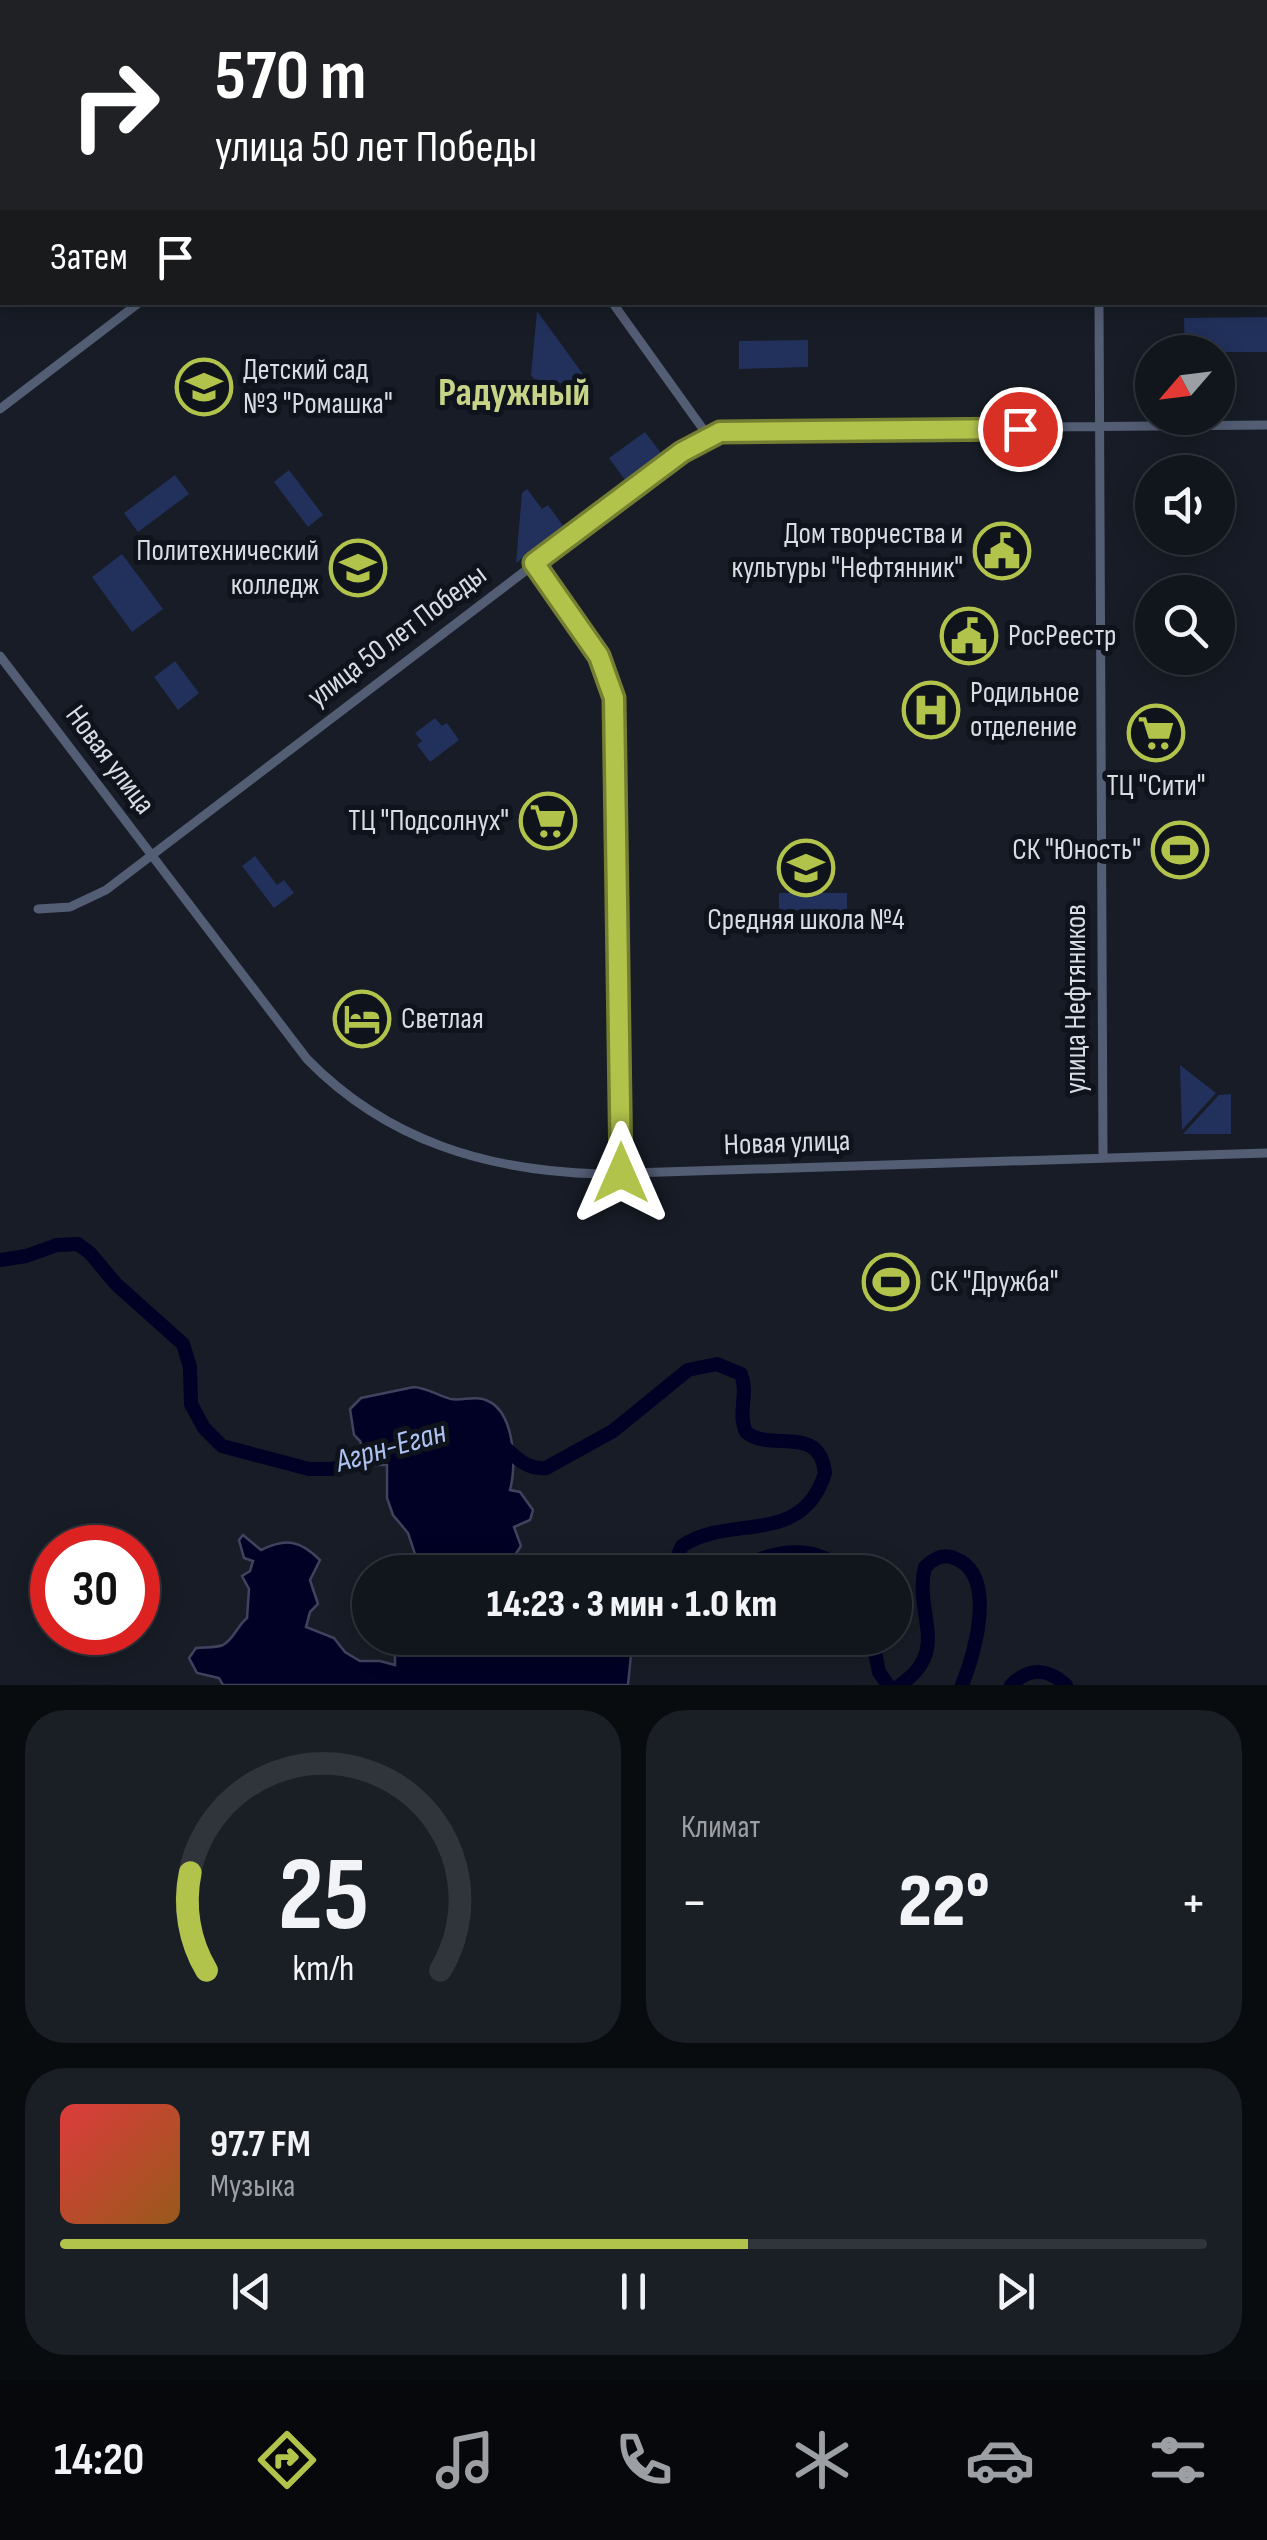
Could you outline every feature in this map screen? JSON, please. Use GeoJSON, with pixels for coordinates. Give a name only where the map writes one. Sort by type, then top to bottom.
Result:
{"type":"FeatureCollection","features":[{"type":"Feature","properties":{"kind":"street"},"geometry":{"type":"LineString","coordinates":[[0,409],[136,305]]}},
{"type":"Feature","properties":{"kind":"street"},"geometry":{"type":"LineString","coordinates":[[614,305],[708,436]]}},
{"type":"Feature","properties":{"kind":"street","name":"улица Нефтяников"},"geometry":{"type":"LineString","coordinates":[[1099,305],[1103,1156]]}},
{"type":"Feature","properties":{"kind":"street"},"geometry":{"type":"LineString","coordinates":[[1267,426],[1267,438]]}},
{"type":"Feature","properties":{"kind":"street","name":"улица 50 лет Победы"},"geometry":{"type":"LineString","coordinates":[[38,909],[62,909],[96,896],[534,563],[708,436],[734,430],[1267,426]]}},
{"type":"Feature","properties":{"kind":"street"},"geometry":{"type":"LineString","coordinates":[[534,563],[599,656],[614,698],[621,1173]]}},
{"type":"Feature","properties":{"kind":"street","name":"Новая улица"},"geometry":{"type":"LineString","coordinates":[[0,656],[298,1049],[318,1071],[357,1102],[419,1138],[474,1158],[548,1172],[1267,1154]]}},
{"type":"Feature","properties":{"kind":"shaded area"},"geometry":{"type":"Polygon","coordinates":[[[537,311],[593,388],[534,379],[531,375],[537,311]]]}},
{"type":"Feature","properties":{"kind":"shaded area"},"geometry":{"type":"Polygon","coordinates":[[[1267,317],[1267,352],[1235,352],[1235,335],[1184,335],[1184,318],[1267,317]]]}},
{"type":"Feature","properties":{"kind":"shaded area"},"geometry":{"type":"Polygon","coordinates":[[[808,340],[808,367],[739,369],[739,341],[808,340]]]}},
{"type":"Feature","properties":{"kind":"shaded area"},"geometry":{"type":"Polygon","coordinates":[[[645,432],[661,453],[625,480],[609,458],[645,432]]]}},
{"type":"Feature","properties":{"kind":"shaded area"},"geometry":{"type":"Polygon","coordinates":[[[289,470],[323,515],[308,527],[274,482],[289,470]]]}},
{"type":"Feature","properties":{"kind":"shaded area"},"geometry":{"type":"Polygon","coordinates":[[[175,475],[189,494],[138,532],[124,513],[175,475]]]}},
{"type":"Feature","properties":{"kind":"shaded area"},"geometry":{"type":"Polygon","coordinates":[[[527,489],[542,509],[548,505],[564,527],[516,563],[522,493],[527,489]]]}},
{"type":"Feature","properties":{"kind":"shaded area"},"geometry":{"type":"Polygon","coordinates":[[[122,554],[163,609],[132,632],[92,577],[122,554]]]}},
{"type":"Feature","properties":{"kind":"shaded area"},"geometry":{"type":"Polygon","coordinates":[[[175,661],[199,693],[178,710],[154,677],[175,661]]]}},
{"type":"Feature","properties":{"kind":"shaded area"},"geometry":{"type":"Polygon","coordinates":[[[435,718],[442,726],[447,723],[459,740],[430,762],[417,745],[422,741],[415,733],[435,718]]]}},
{"type":"Feature","properties":{"kind":"shaded area"},"geometry":{"type":"Polygon","coordinates":[[[255,856],[277,885],[284,880],[294,893],[274,908],[242,866],[255,856]]]}},
{"type":"Feature","properties":{"kind":"shaded area"},"geometry":{"type":"Polygon","coordinates":[[[779,893],[847,893],[847,924],[779,925],[779,893]]]}},
{"type":"Feature","properties":{"kind":"shaded area"},"geometry":{"type":"Polygon","coordinates":[[[1180,1065],[1216,1093],[1182,1130],[1180,1065]]]}},
{"type":"Feature","properties":{"kind":"shaded area"},"geometry":{"type":"Polygon","coordinates":[[[1231,1094],[1231,1134],[1183,1134],[1219,1095],[1231,1094]]]}},
{"type":"Feature","properties":{"kind":"water"},"geometry":{"type":"Polygon","coordinates":[[[414,1387],[451,1399],[475,1398],[494,1404],[511,1439],[510,1490],[520,1492],[533,1510],[530,1520],[514,1527],[521,1546],[515,1555],[415,1555],[408,1533],[393,1515],[387,1498],[387,1465],[369,1465],[354,1435],[350,1409],[361,1398],[414,1387]]]}},
{"type":"Feature","properties":{"kind":"water"},"geometry":{"type":"Polygon","coordinates":[[[243,1535],[261,1550],[292,1543],[320,1560],[310,1580],[318,1604],[310,1612],[306,1627],[334,1638],[345,1652],[360,1661],[395,1665],[394,1655],[631,1655],[628,1685],[223,1685],[219,1678],[197,1673],[189,1658],[196,1648],[227,1643],[247,1618],[249,1589],[242,1576],[250,1571],[253,1561],[244,1558],[239,1540],[243,1535]]]}},
{"type":"Feature","properties":{"kind":"waterway","name":"Агрн-Еган"},"geometry":{"type":"LineString","coordinates":[[0,1260],[57,1245],[78,1244],[90,1253],[116,1284],[183,1344],[190,1367],[191,1404],[204,1428],[222,1446],[309,1469],[332,1469],[380,1452]]}},
{"type":"Feature","properties":{"kind":"waterway","name":"Агрн-Еган"},"geometry":{"type":"LineString","coordinates":[[499,1442],[526,1464],[546,1468],[613,1431],[688,1370],[717,1364],[741,1374],[746,1432],[756,1438],[814,1448],[825,1473],[814,1496],[800,1511],[763,1525],[701,1536],[682,1546],[678,1555]]}},
{"type":"Feature","properties":{"kind":"waterway","name":"Агрн-Еган"},"geometry":{"type":"LineString","coordinates":[[774,1555],[818,1555]]}},
{"type":"Feature","properties":{"kind":"waterway","name":"Агрн-Еган"},"geometry":{"type":"LineString","coordinates":[[900,1685],[916,1672],[928,1645],[923,1600],[925,1567],[946,1556],[968,1567],[976,1580],[979,1597],[977,1636],[962,1685]]}},
{"type":"Feature","properties":{"kind":"waterway","name":"Агрн-Еган"},"geometry":{"type":"LineString","coordinates":[[876,1655],[879,1672],[888,1685]]}},
{"type":"Feature","properties":{"kind":"waterway","name":"Агрн-Еган"},"geometry":{"type":"LineString","coordinates":[[1011,1685],[1038,1672],[1052,1675],[1066,1685]]}},
{"type":"Feature","properties":{"kind":"place","name":"Детский сад №3 \"Ромашка\""},"geometry":{"type":"Point","coordinates":[204,387]}},
{"type":"Feature","properties":{"kind":"place","name":"Дом творчества и культуры \"Нефтянник\""},"geometry":{"type":"Point","coordinates":[1002,551]}},
{"type":"Feature","properties":{"kind":"place","name":"Политехнический колледж"},"geometry":{"type":"Point","coordinates":[358,568]}},
{"type":"Feature","properties":{"kind":"place","name":"РосРеестр"},"geometry":{"type":"Point","coordinates":[969,636]}},
{"type":"Feature","properties":{"kind":"place","name":"Родильное отделение"},"geometry":{"type":"Point","coordinates":[931,710]}},
{"type":"Feature","properties":{"kind":"place","name":"ТЦ \"Сити\""},"geometry":{"type":"Point","coordinates":[1156,733]}},
{"type":"Feature","properties":{"kind":"place","name":"ТЦ \"Подсолнух\""},"geometry":{"type":"Point","coordinates":[548,821]}},
{"type":"Feature","properties":{"kind":"place","name":"СК \"Юность\""},"geometry":{"type":"Point","coordinates":[1180,850]}},
{"type":"Feature","properties":{"kind":"place","name":"Средняя школа №4"},"geometry":{"type":"Point","coordinates":[806,868]}},
{"type":"Feature","properties":{"kind":"place","name":"Светлая"},"geometry":{"type":"Point","coordinates":[362,1019]}},
{"type":"Feature","properties":{"kind":"place","name":"СК \"Дружба\""},"geometry":{"type":"Point","coordinates":[891,1282]}},
{"type":"Feature","properties":{"kind":"district","name":"Радужный"},"geometry":{"type":"Point","coordinates":[514,393]}},
{"type":"Feature","properties":{"kind":"route"},"geometry":{"type":"LineString","coordinates":[[621,1173],[614,698],[599,656],[534,563],[682,452],[720,432],[1020,429]]}}]}
